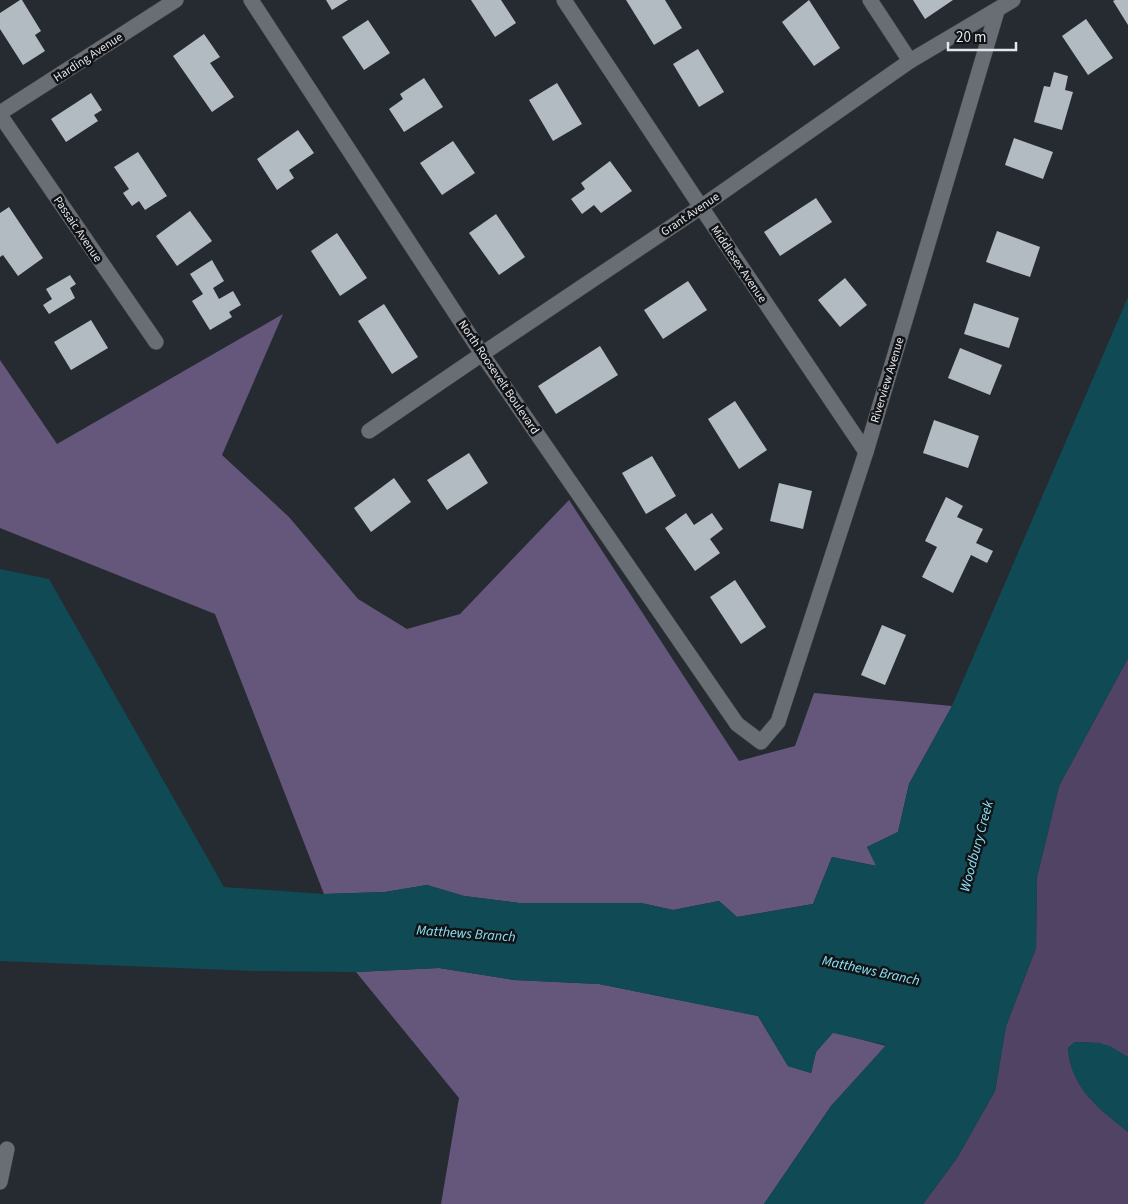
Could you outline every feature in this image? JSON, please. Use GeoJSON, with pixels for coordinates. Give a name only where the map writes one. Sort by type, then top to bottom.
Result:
{"type":"FeatureCollection","features":[{"type":"Feature","properties":{"kind":"street","name":"Harding Avenue"},"geometry":{"type":"LineString","coordinates":[[0,114],[176,0]]}},
{"type":"Feature","properties":{"kind":"street","name":"North Roosevelt Boulevard"},"geometry":{"type":"LineString","coordinates":[[251,0],[482,354],[737,724],[761,742]]}},
{"type":"Feature","properties":{"kind":"street","name":"Middlesex Avenue"},"geometry":{"type":"LineString","coordinates":[[564,0],[701,208],[866,452]]}},
{"type":"Feature","properties":{"kind":"street"},"geometry":{"type":"LineString","coordinates":[[870,0],[910,61]]}},
{"type":"Feature","properties":{"kind":"street","name":"Grant Avenue"},"geometry":{"type":"LineString","coordinates":[[369,432],[701,208],[910,61],[1013,0]]}},
{"type":"Feature","properties":{"kind":"street","name":"Riverview Avenue"},"geometry":{"type":"LineString","coordinates":[[761,742],[778,722],[866,452],[997,11]]}},
{"type":"Feature","properties":{"kind":"street","name":"Passaic Avenue"},"geometry":{"type":"LineString","coordinates":[[0,114],[156,342]]}},
{"type":"Feature","properties":{"kind":"street"},"geometry":{"type":"LineString","coordinates":[[0,1182],[7,1149]]}},
{"type":"Feature","properties":{"kind":"shaded area"},"geometry":{"type":"Polygon","coordinates":[[[283,314],[222,455],[289,517],[358,599],[407,629],[460,614],[569,500],[739,761],[795,746],[814,693],[952,706],[909,784],[898,832],[867,847],[877,866],[832,857],[813,904],[737,917],[719,901],[673,910],[641,903],[519,903],[464,896],[427,885],[385,892],[324,894],[215,614],[0,528],[0,360],[57,444],[283,314]]]}},
{"type":"Feature","properties":{"kind":"shaded area"},"geometry":{"type":"Polygon","coordinates":[[[1128,658],[1128,1057],[1099,1043],[1075,1042],[1068,1048],[1070,1062],[1075,1075],[1088,1096],[1128,1132],[1128,1204],[923,1204],[957,1158],[995,1091],[1006,1026],[1036,948],[1037,877],[1059,786],[1128,658]]]}},
{"type":"Feature","properties":{"kind":"shaded area"},"geometry":{"type":"Polygon","coordinates":[[[439,968],[514,980],[599,984],[758,1016],[788,1066],[811,1073],[816,1052],[833,1032],[886,1046],[831,1106],[764,1204],[441,1204],[459,1098],[356,972],[439,968]]]}},
{"type":"Feature","properties":{"kind":"water"},"geometry":{"type":"Polygon","coordinates":[[[1128,297],[1128,658],[1059,786],[1037,877],[1036,948],[1006,1026],[995,1091],[957,1158],[923,1204],[764,1204],[831,1106],[886,1045],[833,1033],[816,1052],[811,1073],[788,1066],[758,1016],[599,984],[514,980],[439,968],[356,972],[255,971],[0,961],[0,569],[49,579],[224,887],[324,894],[385,892],[427,885],[464,896],[519,903],[641,903],[673,910],[719,901],[737,917],[813,904],[832,857],[876,866],[867,847],[898,832],[909,784],[952,706],[1128,297]]]}},
{"type":"Feature","properties":{"kind":"water"},"geometry":{"type":"Polygon","coordinates":[[[1075,1042],[1099,1043],[1110,1046],[1128,1057],[1128,1132],[1097,1106],[1081,1086],[1070,1062],[1068,1048],[1075,1042]]]}},
{"type":"Feature","properties":{"kind":"building"},"geometry":{"type":"Polygon","coordinates":[[[22,0],[41,31],[35,35],[45,51],[23,65],[0,29],[0,13],[22,0]]]}},
{"type":"Feature","properties":{"kind":"building"},"geometry":{"type":"Polygon","coordinates":[[[326,0],[348,0],[332,10],[326,0]]]}},
{"type":"Feature","properties":{"kind":"building"},"geometry":{"type":"Polygon","coordinates":[[[471,0],[501,0],[516,23],[495,37],[471,0]]]}},
{"type":"Feature","properties":{"kind":"building"},"geometry":{"type":"Polygon","coordinates":[[[626,0],[665,0],[682,28],[654,45],[626,0]]]}},
{"type":"Feature","properties":{"kind":"building"},"geometry":{"type":"Polygon","coordinates":[[[809,0],[840,48],[814,66],[782,22],[809,0]]]}},
{"type":"Feature","properties":{"kind":"building"},"geometry":{"type":"Polygon","coordinates":[[[913,0],[953,0],[925,19],[913,0]]]}},
{"type":"Feature","properties":{"kind":"building"},"geometry":{"type":"Polygon","coordinates":[[[1128,0],[1128,25],[1113,1],[1128,0]]]}},
{"type":"Feature","properties":{"kind":"building"},"geometry":{"type":"Polygon","coordinates":[[[1086,19],[1113,58],[1088,75],[1062,36],[1086,19]]]}},
{"type":"Feature","properties":{"kind":"building"},"geometry":{"type":"Polygon","coordinates":[[[368,20],[390,53],[364,70],[342,37],[368,20]]]}},
{"type":"Feature","properties":{"kind":"building"},"geometry":{"type":"Polygon","coordinates":[[[204,34],[220,57],[210,63],[234,97],[212,112],[173,56],[204,34]]]}},
{"type":"Feature","properties":{"kind":"building"},"geometry":{"type":"Polygon","coordinates":[[[698,49],[724,92],[699,107],[673,64],[698,49]]]}},
{"type":"Feature","properties":{"kind":"building"},"geometry":{"type":"Polygon","coordinates":[[[1054,72],[1068,76],[1065,90],[1073,92],[1062,130],[1034,122],[1044,86],[1050,87],[1054,72]]]}},
{"type":"Feature","properties":{"kind":"building"},"geometry":{"type":"Polygon","coordinates":[[[424,78],[443,107],[404,132],[389,109],[403,99],[400,94],[424,78]]]}},
{"type":"Feature","properties":{"kind":"building"},"geometry":{"type":"Polygon","coordinates":[[[557,83],[582,124],[553,141],[529,100],[557,83]]]}},
{"type":"Feature","properties":{"kind":"building"},"geometry":{"type":"Polygon","coordinates":[[[91,93],[102,110],[94,115],[98,121],[66,142],[51,119],[91,93]]]}},
{"type":"Feature","properties":{"kind":"building"},"geometry":{"type":"Polygon","coordinates":[[[298,130],[314,153],[289,170],[294,178],[277,190],[257,159],[298,130]]]}},
{"type":"Feature","properties":{"kind":"building"},"geometry":{"type":"Polygon","coordinates":[[[1014,138],[1053,152],[1043,179],[1005,165],[1014,138]]]}},
{"type":"Feature","properties":{"kind":"building"},"geometry":{"type":"Polygon","coordinates":[[[453,141],[475,173],[442,195],[420,163],[453,141]]]}},
{"type":"Feature","properties":{"kind":"building"},"geometry":{"type":"Polygon","coordinates":[[[138,152],[167,196],[145,210],[139,201],[132,206],[123,193],[129,189],[114,167],[138,152]]]}},
{"type":"Feature","properties":{"kind":"building"},"geometry":{"type":"Polygon","coordinates":[[[610,161],[632,191],[601,213],[594,205],[582,214],[571,199],[585,189],[581,183],[610,161]]]}},
{"type":"Feature","properties":{"kind":"building"},"geometry":{"type":"Polygon","coordinates":[[[816,198],[832,222],[780,256],[764,232],[816,198]]]}},
{"type":"Feature","properties":{"kind":"building"},"geometry":{"type":"Polygon","coordinates":[[[9,207],[43,258],[18,276],[3,255],[0,257],[0,213],[9,207]]]}},
{"type":"Feature","properties":{"kind":"building"},"geometry":{"type":"Polygon","coordinates":[[[190,211],[212,241],[177,266],[156,236],[190,211]]]}},
{"type":"Feature","properties":{"kind":"building"},"geometry":{"type":"Polygon","coordinates":[[[496,214],[525,257],[499,275],[469,233],[496,214]]]}},
{"type":"Feature","properties":{"kind":"building"},"geometry":{"type":"Polygon","coordinates":[[[997,231],[1040,247],[1030,277],[986,262],[997,231]]]}},
{"type":"Feature","properties":{"kind":"building"},"geometry":{"type":"Polygon","coordinates":[[[337,233],[367,278],[340,296],[311,251],[337,233]]]}},
{"type":"Feature","properties":{"kind":"building"},"geometry":{"type":"Polygon","coordinates":[[[212,260],[224,281],[213,288],[219,299],[233,291],[241,305],[229,312],[232,317],[210,330],[192,301],[203,294],[190,274],[212,260]]]}},
{"type":"Feature","properties":{"kind":"building"},"geometry":{"type":"Polygon","coordinates":[[[70,275],[76,284],[70,288],[75,298],[49,314],[43,305],[52,299],[46,289],[70,275]]]}},
{"type":"Feature","properties":{"kind":"building"},"geometry":{"type":"Polygon","coordinates":[[[845,278],[867,305],[840,327],[818,300],[845,278]]]}},
{"type":"Feature","properties":{"kind":"building"},"geometry":{"type":"Polygon","coordinates":[[[688,281],[707,310],[663,339],[644,310],[688,281]]]}},
{"type":"Feature","properties":{"kind":"building"},"geometry":{"type":"Polygon","coordinates":[[[974,303],[1019,318],[1009,348],[964,334],[974,303]]]}},
{"type":"Feature","properties":{"kind":"building"},"geometry":{"type":"Polygon","coordinates":[[[384,304],[418,357],[392,374],[358,321],[384,304]]]}},
{"type":"Feature","properties":{"kind":"building"},"geometry":{"type":"Polygon","coordinates":[[[91,320],[108,348],[71,370],[54,342],[91,320]]]}},
{"type":"Feature","properties":{"kind":"building"},"geometry":{"type":"Polygon","coordinates":[[[600,346],[618,375],[556,414],[538,386],[600,346]]]}},
{"type":"Feature","properties":{"kind":"building"},"geometry":{"type":"Polygon","coordinates":[[[960,348],[1002,365],[990,395],[948,378],[960,348]]]}},
{"type":"Feature","properties":{"kind":"building"},"geometry":{"type":"Polygon","coordinates":[[[735,401],[767,450],[739,469],[708,419],[735,401]]]}},
{"type":"Feature","properties":{"kind":"building"},"geometry":{"type":"Polygon","coordinates":[[[934,420],[979,436],[968,468],[923,453],[934,420]]]}},
{"type":"Feature","properties":{"kind":"building"},"geometry":{"type":"Polygon","coordinates":[[[469,453],[488,483],[447,510],[427,480],[469,453]]]}},
{"type":"Feature","properties":{"kind":"building"},"geometry":{"type":"Polygon","coordinates":[[[652,456],[676,496],[646,514],[622,473],[652,456]]]}},
{"type":"Feature","properties":{"kind":"building"},"geometry":{"type":"Polygon","coordinates":[[[394,478],[411,502],[371,532],[354,508],[394,478]]]}},
{"type":"Feature","properties":{"kind":"building"},"geometry":{"type":"Polygon","coordinates":[[[779,483],[812,491],[803,529],[770,521],[779,483]]]}},
{"type":"Feature","properties":{"kind":"building"},"geometry":{"type":"Polygon","coordinates":[[[946,497],[963,506],[957,517],[983,529],[976,543],[993,551],[987,563],[971,555],[953,593],[922,577],[937,547],[925,541],[946,497]]]}},
{"type":"Feature","properties":{"kind":"building"},"geometry":{"type":"Polygon","coordinates":[[[686,513],[694,525],[712,513],[723,529],[710,539],[720,553],[695,571],[665,528],[686,513]]]}},
{"type":"Feature","properties":{"kind":"building"},"geometry":{"type":"Polygon","coordinates":[[[735,580],[766,627],[741,644],[710,597],[735,580]]]}},
{"type":"Feature","properties":{"kind":"building"},"geometry":{"type":"Polygon","coordinates":[[[882,625],[906,635],[885,685],[861,675],[882,625]]]}},
{"type":"Feature","properties":{"kind":"water label","name":"Woodbury Creek"},"geometry":{"type":"Point","coordinates":[976,846]}},
{"type":"Feature","properties":{"kind":"water label","name":"Matthews Branch"},"geometry":{"type":"Point","coordinates":[466,933]}},
{"type":"Feature","properties":{"kind":"water label","name":"Matthews Branch"},"geometry":{"type":"Point","coordinates":[871,970]}}]}
